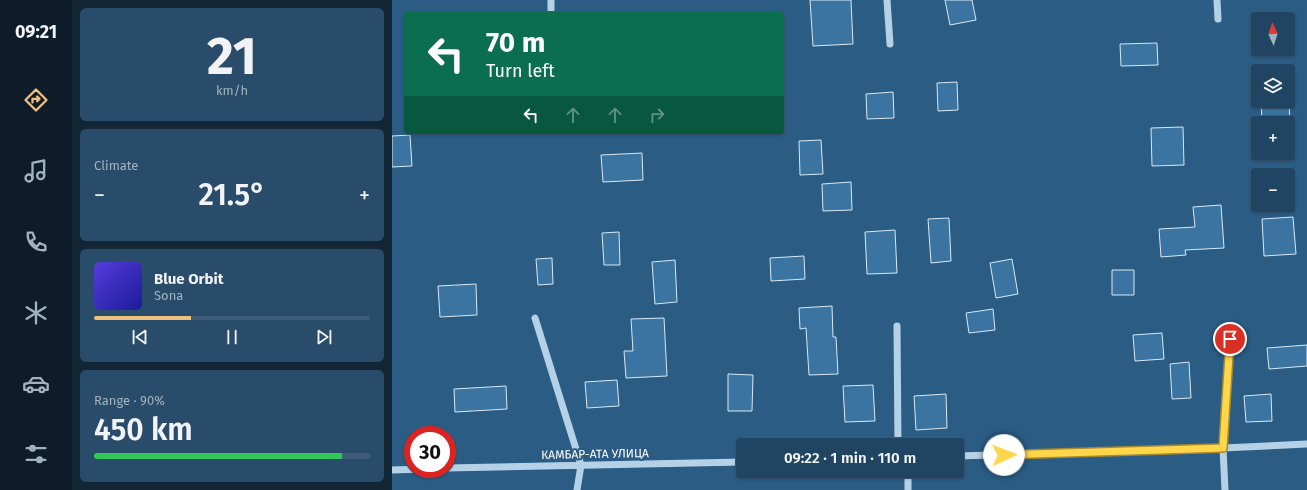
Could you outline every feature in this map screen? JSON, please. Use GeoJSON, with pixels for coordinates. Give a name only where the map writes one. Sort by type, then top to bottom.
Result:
{"type":"FeatureCollection","features":[{"type":"Feature","properties":{"kind":"street"},"geometry":{"type":"LineString","coordinates":[[551,0],[551,12]]}},
{"type":"Feature","properties":{"kind":"street"},"geometry":{"type":"LineString","coordinates":[[887,0],[890,44]]}},
{"type":"Feature","properties":{"kind":"street"},"geometry":{"type":"LineString","coordinates":[[1217,0],[1218,19]]}},
{"type":"Feature","properties":{"kind":"street"},"geometry":{"type":"LineString","coordinates":[[535,318],[580,465],[577,490]]}},
{"type":"Feature","properties":{"kind":"street"},"geometry":{"type":"LineString","coordinates":[[897,326],[898,438]]}},
{"type":"Feature","properties":{"kind":"street"},"geometry":{"type":"LineString","coordinates":[[1225,490],[1223,448],[1230,339]]}},
{"type":"Feature","properties":{"kind":"street"},"geometry":{"type":"LineString","coordinates":[[964,456],[1307,444]]}},
{"type":"Feature","properties":{"kind":"street","name":"КАМБАР-АТА УЛИЦА"},"geometry":{"type":"LineString","coordinates":[[456,468],[736,462]]}},
{"type":"Feature","properties":{"kind":"street"},"geometry":{"type":"LineString","coordinates":[[392,470],[404,470]]}},
{"type":"Feature","properties":{"kind":"street"},"geometry":{"type":"LineString","coordinates":[[908,478],[908,490]]}},
{"type":"Feature","properties":{"kind":"building"},"geometry":{"type":"Polygon","coordinates":[[[810,0],[851,0],[853,44],[813,46],[810,0]]]}},
{"type":"Feature","properties":{"kind":"building"},"geometry":{"type":"Polygon","coordinates":[[[945,0],[972,0],[976,20],[950,25],[945,0]]]}},
{"type":"Feature","properties":{"kind":"building"},"geometry":{"type":"Polygon","coordinates":[[[1157,43],[1158,65],[1121,66],[1120,44],[1157,43]]]}},
{"type":"Feature","properties":{"kind":"building"},"geometry":{"type":"Polygon","coordinates":[[[957,82],[958,110],[938,111],[937,83],[957,82]]]}},
{"type":"Feature","properties":{"kind":"building"},"geometry":{"type":"Polygon","coordinates":[[[893,92],[894,118],[867,119],[866,94],[893,92]]]}},
{"type":"Feature","properties":{"kind":"building"},"geometry":{"type":"Polygon","coordinates":[[[1261,108],[1289,108],[1290,116],[1262,116],[1261,108]]]}},
{"type":"Feature","properties":{"kind":"building"},"geometry":{"type":"Polygon","coordinates":[[[1183,127],[1184,165],[1152,166],[1151,128],[1183,127]]]}},
{"type":"Feature","properties":{"kind":"building"},"geometry":{"type":"Polygon","coordinates":[[[410,135],[412,166],[392,167],[392,136],[410,135]]]}},
{"type":"Feature","properties":{"kind":"building"},"geometry":{"type":"Polygon","coordinates":[[[821,140],[823,174],[800,175],[799,141],[821,140]]]}},
{"type":"Feature","properties":{"kind":"building"},"geometry":{"type":"Polygon","coordinates":[[[642,153],[643,180],[603,182],[601,155],[642,153]]]}},
{"type":"Feature","properties":{"kind":"building"},"geometry":{"type":"Polygon","coordinates":[[[851,182],[852,210],[823,211],[822,184],[851,182]]]}},
{"type":"Feature","properties":{"kind":"building"},"geometry":{"type":"Polygon","coordinates":[[[1221,205],[1224,248],[1185,250],[1186,255],[1161,257],[1159,229],[1195,227],[1193,207],[1221,205]]]}},
{"type":"Feature","properties":{"kind":"building"},"geometry":{"type":"Polygon","coordinates":[[[1293,217],[1296,254],[1264,256],[1262,219],[1293,217]]]}},
{"type":"Feature","properties":{"kind":"building"},"geometry":{"type":"Polygon","coordinates":[[[949,218],[951,261],[931,263],[928,219],[949,218]]]}},
{"type":"Feature","properties":{"kind":"building"},"geometry":{"type":"Polygon","coordinates":[[[895,230],[897,273],[867,274],[865,232],[895,230]]]}},
{"type":"Feature","properties":{"kind":"building"},"geometry":{"type":"Polygon","coordinates":[[[619,232],[620,265],[604,265],[602,233],[619,232]]]}},
{"type":"Feature","properties":{"kind":"building"},"geometry":{"type":"Polygon","coordinates":[[[804,256],[805,279],[771,281],[770,258],[804,256]]]}},
{"type":"Feature","properties":{"kind":"building"},"geometry":{"type":"Polygon","coordinates":[[[552,258],[553,284],[538,285],[536,259],[552,258]]]}},
{"type":"Feature","properties":{"kind":"building"},"geometry":{"type":"Polygon","coordinates":[[[1012,259],[1018,294],[996,298],[990,263],[1012,259]]]}},
{"type":"Feature","properties":{"kind":"building"},"geometry":{"type":"Polygon","coordinates":[[[675,260],[677,302],[655,304],[652,262],[675,260]]]}},
{"type":"Feature","properties":{"kind":"building"},"geometry":{"type":"Polygon","coordinates":[[[1112,270],[1134,270],[1134,295],[1112,295],[1112,270]]]}},
{"type":"Feature","properties":{"kind":"building"},"geometry":{"type":"Polygon","coordinates":[[[476,284],[477,315],[440,317],[438,286],[476,284]]]}},
{"type":"Feature","properties":{"kind":"building"},"geometry":{"type":"Polygon","coordinates":[[[832,306],[833,337],[836,337],[838,374],[809,375],[806,328],[800,329],[799,308],[832,306]]]}},
{"type":"Feature","properties":{"kind":"building"},"geometry":{"type":"Polygon","coordinates":[[[993,309],[995,330],[969,333],[966,313],[993,309]]]}},
{"type":"Feature","properties":{"kind":"building"},"geometry":{"type":"Polygon","coordinates":[[[664,318],[667,376],[626,378],[624,351],[633,351],[631,319],[664,318]]]}},
{"type":"Feature","properties":{"kind":"building"},"geometry":{"type":"Polygon","coordinates":[[[1162,333],[1164,359],[1135,361],[1133,335],[1162,333]]]}},
{"type":"Feature","properties":{"kind":"building"},"geometry":{"type":"Polygon","coordinates":[[[1307,345],[1307,366],[1269,369],[1267,348],[1307,345]]]}},
{"type":"Feature","properties":{"kind":"building"},"geometry":{"type":"Polygon","coordinates":[[[1189,362],[1191,398],[1172,399],[1170,364],[1189,362]]]}},
{"type":"Feature","properties":{"kind":"building"},"geometry":{"type":"Polygon","coordinates":[[[728,374],[753,375],[752,411],[728,411],[728,374]]]}},
{"type":"Feature","properties":{"kind":"building"},"geometry":{"type":"Polygon","coordinates":[[[617,380],[619,406],[587,408],[585,382],[617,380]]]}},
{"type":"Feature","properties":{"kind":"building"},"geometry":{"type":"Polygon","coordinates":[[[873,385],[875,421],[845,422],[843,386],[873,385]]]}},
{"type":"Feature","properties":{"kind":"building"},"geometry":{"type":"Polygon","coordinates":[[[506,386],[507,409],[455,412],[454,389],[506,386]]]}},
{"type":"Feature","properties":{"kind":"building"},"geometry":{"type":"Polygon","coordinates":[[[946,394],[947,428],[916,430],[914,396],[946,394]]]}},
{"type":"Feature","properties":{"kind":"building"},"geometry":{"type":"Polygon","coordinates":[[[1271,394],[1272,421],[1246,422],[1244,396],[1271,394]]]}},
{"type":"Feature","properties":{"kind":"route"},"geometry":{"type":"LineString","coordinates":[[1004,455],[1223,448],[1230,339]]}}]}
